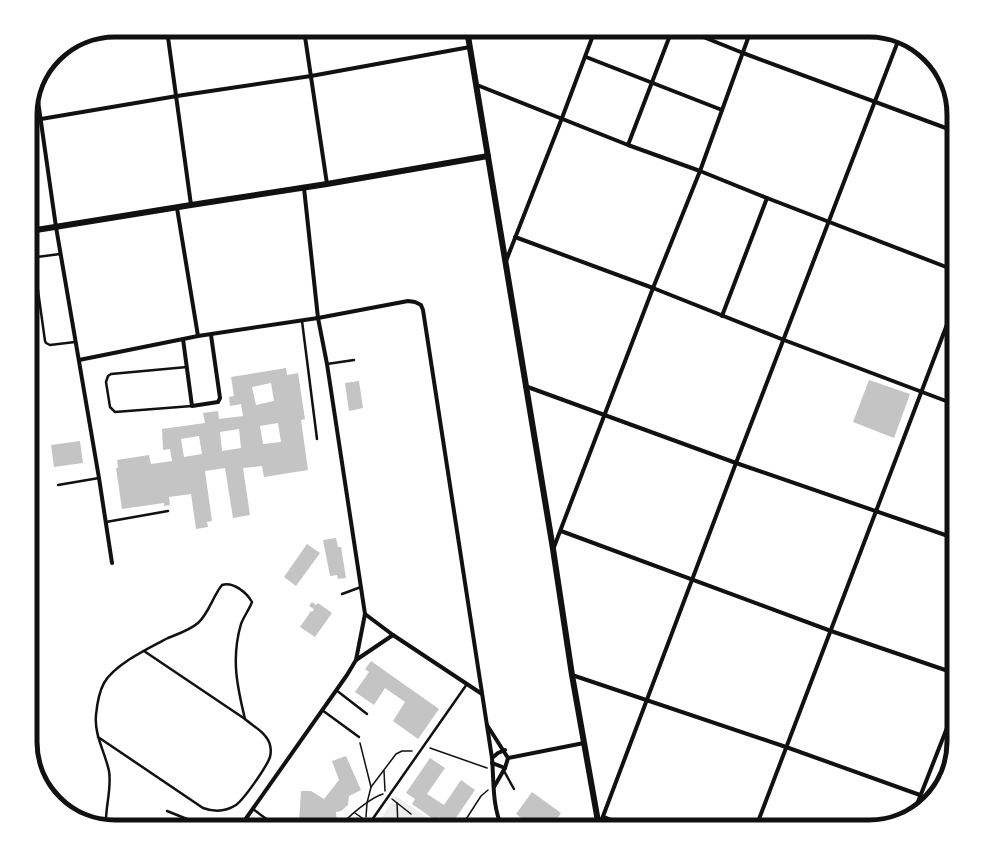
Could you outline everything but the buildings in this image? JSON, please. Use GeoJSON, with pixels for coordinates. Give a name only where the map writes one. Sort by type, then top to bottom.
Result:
{"type":"FeatureCollection","features":[{"type":"Feature","properties":{"kind":"street"},"geometry":{"type":"LineString","coordinates":[[168,37],[191,205]]}},
{"type":"Feature","properties":{"kind":"street"},"geometry":{"type":"LineString","coordinates":[[305,37],[327,184]]}},
{"type":"Feature","properties":{"kind":"street"},"geometry":{"type":"LineString","coordinates":[[468,37],[553,549],[572,676],[598,820]]}},
{"type":"Feature","properties":{"kind":"street"},"geometry":{"type":"LineString","coordinates":[[506,263],[593,37]]}},
{"type":"Feature","properties":{"kind":"street"},"geometry":{"type":"LineString","coordinates":[[628,145],[669,37]]}},
{"type":"Feature","properties":{"kind":"street"},"geometry":{"type":"LineString","coordinates":[[703,37],[742,53],[947,128]]}},
{"type":"Feature","properties":{"kind":"street"},"geometry":{"type":"LineString","coordinates":[[553,549],[652,288],[700,171],[749,37]]}},
{"type":"Feature","properties":{"kind":"street"},"geometry":{"type":"LineString","coordinates":[[602,820],[736,463],[898,43]]}},
{"type":"Feature","properties":{"kind":"street"},"geometry":{"type":"LineString","coordinates":[[41,119],[177,96],[311,76],[470,47]]}},
{"type":"Feature","properties":{"kind":"street"},"geometry":{"type":"LineString","coordinates":[[586,57],[722,110]]}},
{"type":"Feature","properties":{"kind":"street"},"geometry":{"type":"LineString","coordinates":[[476,85],[947,267]]}},
{"type":"Feature","properties":{"kind":"street"},"geometry":{"type":"LineString","coordinates":[[38,103],[60,254],[99,478],[112,563]]}},
{"type":"Feature","properties":{"kind":"street"},"geometry":{"type":"LineString","coordinates":[[37,230],[304,188],[488,156]]}},
{"type":"Feature","properties":{"kind":"street"},"geometry":{"type":"LineString","coordinates":[[304,188],[318,318],[327,364],[365,614],[356,660]]}},
{"type":"Feature","properties":{"kind":"street"},"geometry":{"type":"LineString","coordinates":[[722,316],[766,198]]}},
{"type":"Feature","properties":{"kind":"street"},"geometry":{"type":"LineString","coordinates":[[177,208],[198,336]]}},
{"type":"Feature","properties":{"kind":"street"},"geometry":{"type":"LineString","coordinates":[[515,237],[947,401]]}},
{"type":"Feature","properties":{"kind":"street"},"geometry":{"type":"LineString","coordinates":[[79,360],[198,336],[302,321],[408,301],[421,305],[423,310],[492,760],[498,820]]}},
{"type":"Feature","properties":{"kind":"street"},"geometry":{"type":"LineString","coordinates":[[759,820],[947,325]]}},
{"type":"Feature","properties":{"kind":"street"},"geometry":{"type":"LineString","coordinates":[[184,339],[192,406],[218,402],[220,398],[211,335]]}},
{"type":"Feature","properties":{"kind":"street"},"geometry":{"type":"LineString","coordinates":[[525,386],[736,463],[876,510],[947,536]]}},
{"type":"Feature","properties":{"kind":"street"},"geometry":{"type":"LineString","coordinates":[[561,530],[831,631],[947,671]]}},
{"type":"Feature","properties":{"kind":"street"},"geometry":{"type":"LineString","coordinates":[[365,614],[393,635],[482,694]]}},
{"type":"Feature","properties":{"kind":"street"},"geometry":{"type":"LineString","coordinates":[[245,820],[356,660],[393,635]]}},
{"type":"Feature","properties":{"kind":"street"},"geometry":{"type":"LineString","coordinates":[[572,676],[786,747],[920,795]]}},
{"type":"Feature","properties":{"kind":"street"},"geometry":{"type":"LineString","coordinates":[[486,722],[497,742],[505,750],[508,758],[505,770],[494,787]]}},
{"type":"Feature","properties":{"kind":"street"},"geometry":{"type":"LineString","coordinates":[[917,803],[947,728]]}},
{"type":"Feature","properties":{"kind":"street"},"geometry":{"type":"LineString","coordinates":[[508,758],[584,742]]}},
{"type":"Feature","properties":{"kind":"street"},"geometry":{"type":"LineString","coordinates":[[492,760],[498,753],[505,750]]}},
{"type":"Feature","properties":{"kind":"street"},"geometry":{"type":"LineString","coordinates":[[492,760],[505,770]]}},
{"type":"Feature","properties":{"kind":"street"},"geometry":{"type":"LineString","coordinates":[[603,817],[611,820]]}},
{"type":"Feature","properties":{"kind":"lane"},"geometry":{"type":"LineString","coordinates":[[37,257],[60,254]]}},
{"type":"Feature","properties":{"kind":"lane"},"geometry":{"type":"LineString","coordinates":[[37,284],[46,343],[50,345],[75,342]]}},
{"type":"Feature","properties":{"kind":"lane"},"geometry":{"type":"LineString","coordinates":[[302,321],[317,439]]}},
{"type":"Feature","properties":{"kind":"lane"},"geometry":{"type":"LineString","coordinates":[[327,364],[354,360]]}},
{"type":"Feature","properties":{"kind":"lane"},"geometry":{"type":"LineString","coordinates":[[187,367],[111,374],[108,376],[106,382],[110,407],[115,412],[192,406]]}},
{"type":"Feature","properties":{"kind":"lane"},"geometry":{"type":"LineString","coordinates":[[58,485],[99,478]]}},
{"type":"Feature","properties":{"kind":"lane"},"geometry":{"type":"LineString","coordinates":[[106,522],[168,511]]}},
{"type":"Feature","properties":{"kind":"lane"},"geometry":{"type":"LineString","coordinates":[[106,819],[110,793],[109,772],[96,730],[96,716],[99,696],[105,683],[114,670],[144,651],[198,623],[222,585],[225,584],[230,584],[240,589],[252,602],[241,625],[236,654],[237,683],[245,719]]}},
{"type":"Feature","properties":{"kind":"lane"},"geometry":{"type":"LineString","coordinates":[[342,594],[361,587]]}},
{"type":"Feature","properties":{"kind":"lane"},"geometry":{"type":"LineString","coordinates":[[98,737],[203,808],[211,811],[219,811],[230,808],[242,800],[270,758],[270,743],[265,735],[245,719],[144,651]]}},
{"type":"Feature","properties":{"kind":"lane"},"geometry":{"type":"LineString","coordinates":[[372,820],[467,684]]}},
{"type":"Feature","properties":{"kind":"lane"},"geometry":{"type":"LineString","coordinates":[[336,690],[367,714]]}},
{"type":"Feature","properties":{"kind":"lane"},"geometry":{"type":"LineString","coordinates":[[322,710],[359,737]]}},
{"type":"Feature","properties":{"kind":"lane"},"geometry":{"type":"LineString","coordinates":[[505,770],[514,789]]}},
{"type":"Feature","properties":{"kind":"lane"},"geometry":{"type":"LineString","coordinates":[[253,809],[268,820]]}},
{"type":"Feature","properties":{"kind":"lane"},"geometry":{"type":"LineString","coordinates":[[167,811],[190,820]]}},
{"type":"Feature","properties":{"kind":"path"},"geometry":{"type":"LineString","coordinates":[[359,737],[371,787]]}},
{"type":"Feature","properties":{"kind":"path"},"geometry":{"type":"LineString","coordinates":[[425,746],[492,770]]}},
{"type":"Feature","properties":{"kind":"path"},"geometry":{"type":"LineString","coordinates":[[366,820],[367,803],[371,787],[396,754],[409,750],[420,753]]}},
{"type":"Feature","properties":{"kind":"path"},"geometry":{"type":"LineString","coordinates":[[384,770],[386,793]]}},
{"type":"Feature","properties":{"kind":"path"},"geometry":{"type":"LineString","coordinates":[[466,820],[481,796],[494,787]]}},
{"type":"Feature","properties":{"kind":"path"},"geometry":{"type":"LineString","coordinates":[[397,803],[398,820]]}},
{"type":"Feature","properties":{"kind":"path"},"geometry":{"type":"LineString","coordinates":[[355,813],[365,820]]}},
{"type":"Feature","properties":{"kind":"shaded area"},"geometry":{"type":"Polygon","coordinates":[[[396,796],[431,820],[380,820],[396,796]]]}}]}
